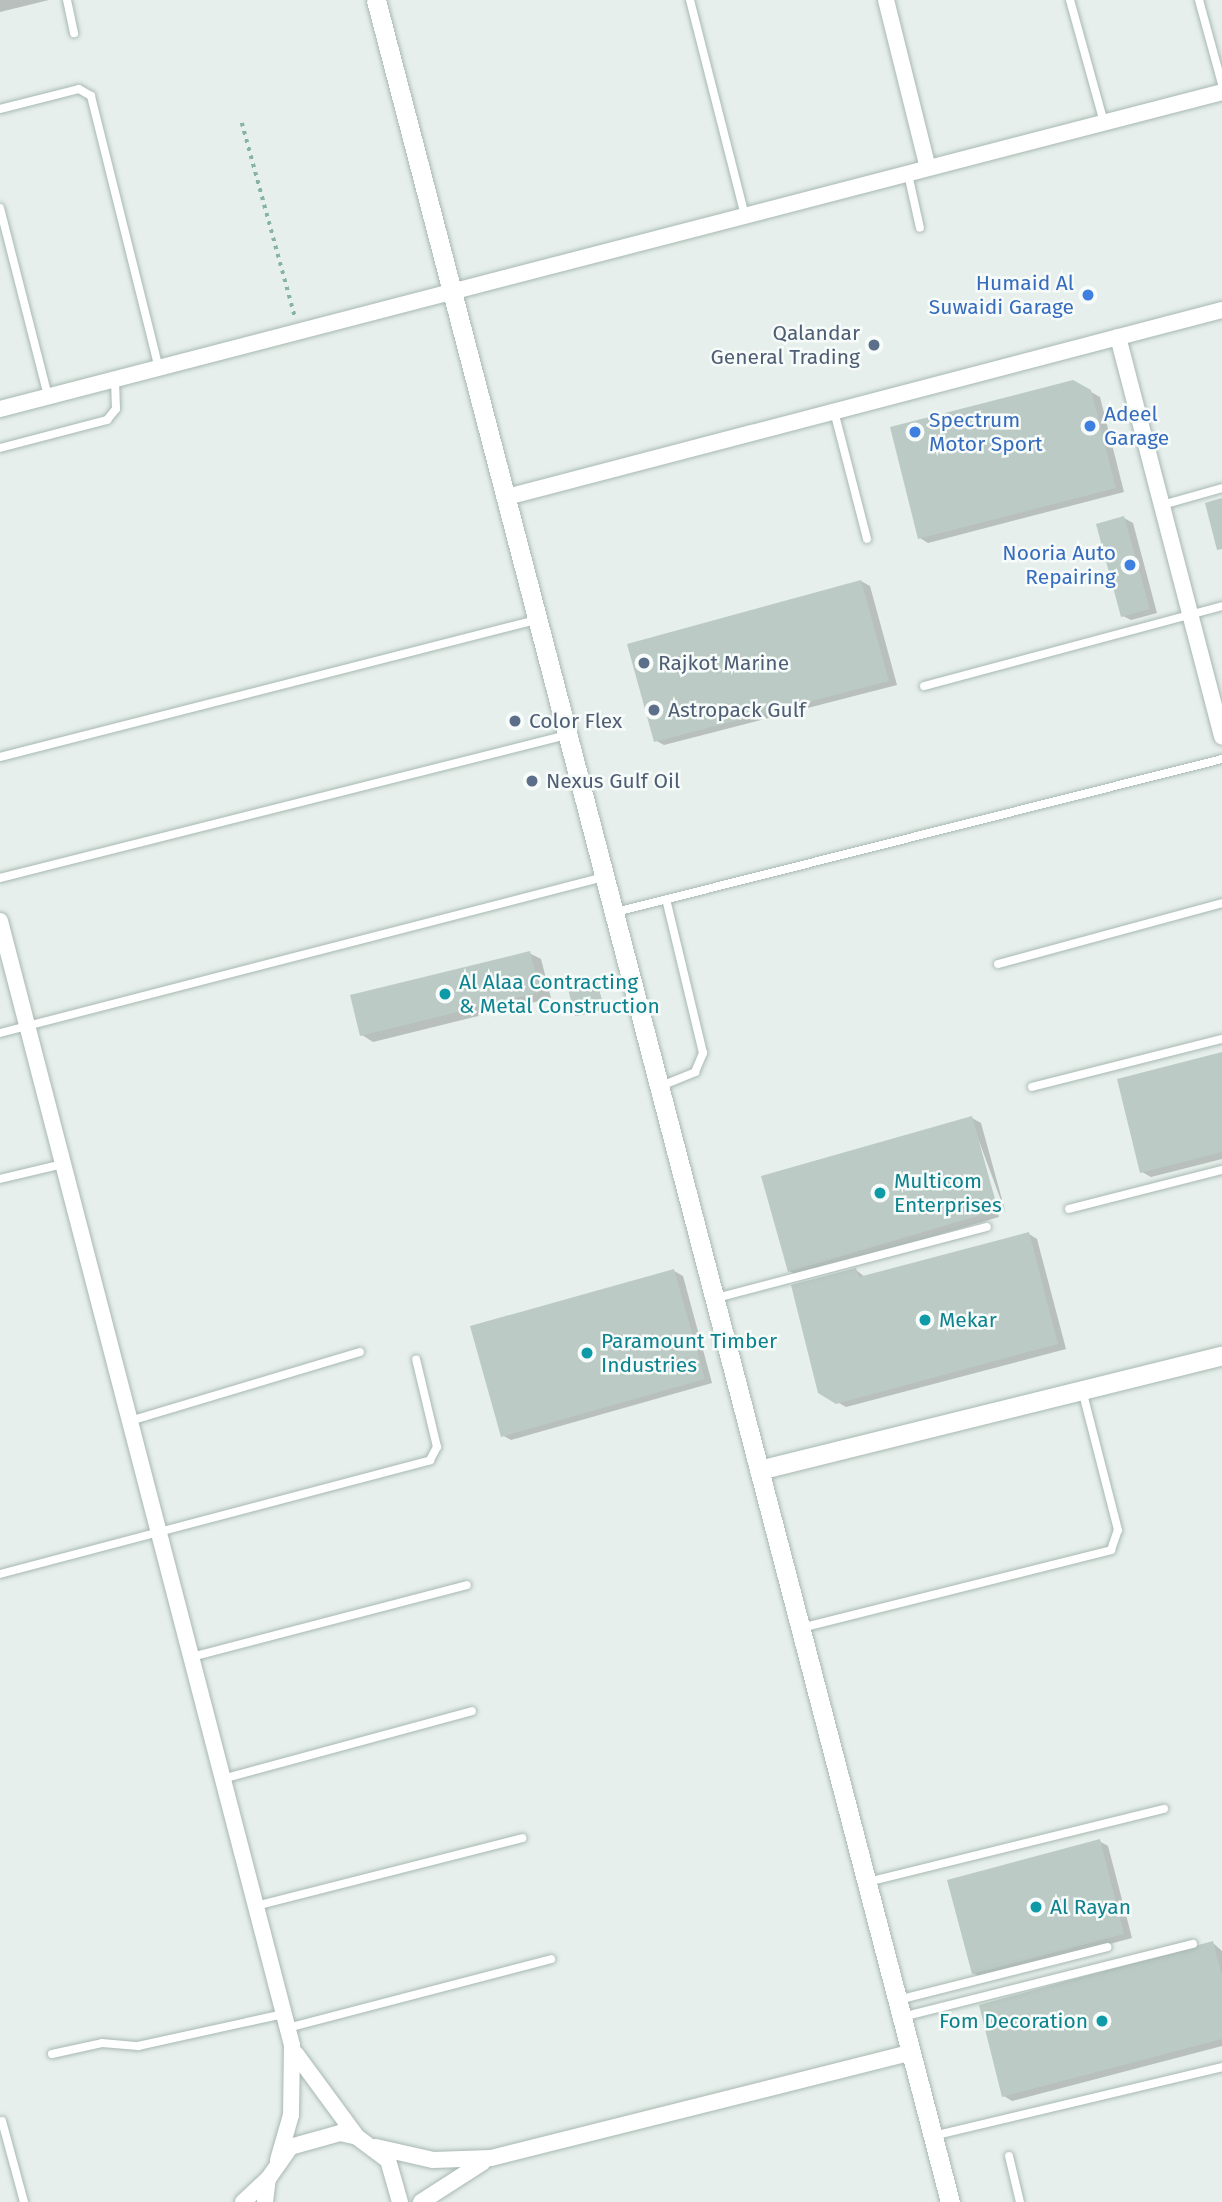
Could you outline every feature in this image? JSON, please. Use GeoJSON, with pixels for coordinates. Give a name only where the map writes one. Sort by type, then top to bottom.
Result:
{"type":"FeatureCollection","features":[{"type":"Feature","properties":{"kind":"street"},"geometry":{"type":"LineString","coordinates":[[376,0],[607,876],[950,2202]]}},
{"type":"Feature","properties":{"kind":"street"},"geometry":{"type":"LineString","coordinates":[[886,0],[928,168]]}},
{"type":"Feature","properties":{"kind":"street"},"geometry":{"type":"LineString","coordinates":[[0,410],[1222,92]]}},
{"type":"Feature","properties":{"kind":"street"},"geometry":{"type":"LineString","coordinates":[[507,496],[1222,310]]}},
{"type":"Feature","properties":{"kind":"street"},"geometry":{"type":"LineString","coordinates":[[1118,337],[1222,737]]}},
{"type":"Feature","properties":{"kind":"street"},"geometry":{"type":"LineString","coordinates":[[0,921],[292,2045],[320,2094],[357,2137]]}},
{"type":"Feature","properties":{"kind":"street"},"geometry":{"type":"LineString","coordinates":[[759,1469],[1218,1355]]}},
{"type":"Feature","properties":{"kind":"street"},"geometry":{"type":"LineString","coordinates":[[243,2202],[268,2179],[278,2160],[291,2115],[292,2045]]}},
{"type":"Feature","properties":{"kind":"street"},"geometry":{"type":"LineString","coordinates":[[278,2160],[322,2133],[357,2137],[376,2147],[433,2160],[491,2158],[912,2053]]}},
{"type":"Feature","properties":{"kind":"street"},"geometry":{"type":"LineString","coordinates":[[376,2147],[396,2175],[400,2202]]}},
{"type":"Feature","properties":{"kind":"street"},"geometry":{"type":"LineString","coordinates":[[421,2202],[491,2158]]}},
{"type":"Feature","properties":{"kind":"street"},"geometry":{"type":"LineString","coordinates":[[265,2202],[268,2179]]}},
{"type":"Feature","properties":{"kind":"lane"},"geometry":{"type":"LineString","coordinates":[[67,0],[74,33]]}},
{"type":"Feature","properties":{"kind":"lane"},"geometry":{"type":"LineString","coordinates":[[690,0],[745,216]]}},
{"type":"Feature","properties":{"kind":"lane"},"geometry":{"type":"LineString","coordinates":[[1070,0],[1104,122]]}},
{"type":"Feature","properties":{"kind":"lane"},"geometry":{"type":"LineString","coordinates":[[1199,0],[1222,83]]}},
{"type":"Feature","properties":{"kind":"lane"},"geometry":{"type":"LineString","coordinates":[[0,108],[79,89],[91,96],[159,368]]}},
{"type":"Feature","properties":{"kind":"lane"},"geometry":{"type":"LineString","coordinates":[[908,174],[920,228]]}},
{"type":"Feature","properties":{"kind":"lane"},"geometry":{"type":"LineString","coordinates":[[0,208],[48,397]]}},
{"type":"Feature","properties":{"kind":"lane"},"geometry":{"type":"LineString","coordinates":[[0,448],[107,420],[117,402],[115,380]]}},
{"type":"Feature","properties":{"kind":"lane"},"geometry":{"type":"LineString","coordinates":[[834,411],[867,539]]}},
{"type":"Feature","properties":{"kind":"lane"},"geometry":{"type":"LineString","coordinates":[[1162,505],[1222,488]]}},
{"type":"Feature","properties":{"kind":"lane"},"geometry":{"type":"LineString","coordinates":[[924,685],[1222,606]]}},
{"type":"Feature","properties":{"kind":"lane"},"geometry":{"type":"LineString","coordinates":[[0,757],[539,619]]}},
{"type":"Feature","properties":{"kind":"lane"},"geometry":{"type":"LineString","coordinates":[[0,877],[570,735]]}},
{"type":"Feature","properties":{"kind":"lane"},"geometry":{"type":"LineString","coordinates":[[616,912],[1222,759]]}},
{"type":"Feature","properties":{"kind":"lane"},"geometry":{"type":"LineString","coordinates":[[0,1033],[607,876]]}},
{"type":"Feature","properties":{"kind":"lane"},"geometry":{"type":"LineString","coordinates":[[661,1086],[695,1072],[704,1053],[666,899]]}},
{"type":"Feature","properties":{"kind":"lane"},"geometry":{"type":"LineString","coordinates":[[998,964],[1222,903]]}},
{"type":"Feature","properties":{"kind":"lane"},"geometry":{"type":"LineString","coordinates":[[1032,1087],[1222,1039]]}},
{"type":"Feature","properties":{"kind":"lane"},"geometry":{"type":"LineString","coordinates":[[0,1179],[63,1164]]}},
{"type":"Feature","properties":{"kind":"lane"},"geometry":{"type":"LineString","coordinates":[[1069,1209],[1222,1170]]}},
{"type":"Feature","properties":{"kind":"lane"},"geometry":{"type":"LineString","coordinates":[[716,1298],[987,1227]]}},
{"type":"Feature","properties":{"kind":"lane"},"geometry":{"type":"LineString","coordinates":[[130,1421],[360,1352]]}},
{"type":"Feature","properties":{"kind":"lane"},"geometry":{"type":"LineString","coordinates":[[0,1574],[430,1460],[438,1447],[416,1359]]}},
{"type":"Feature","properties":{"kind":"lane"},"geometry":{"type":"LineString","coordinates":[[801,1628],[1111,1550],[1118,1530],[1082,1390]]}},
{"type":"Feature","properties":{"kind":"lane"},"geometry":{"type":"LineString","coordinates":[[191,1657],[467,1585]]}},
{"type":"Feature","properties":{"kind":"lane"},"geometry":{"type":"LineString","coordinates":[[222,1779],[472,1711]]}},
{"type":"Feature","properties":{"kind":"lane"},"geometry":{"type":"LineString","coordinates":[[867,1883],[1164,1809]]}},
{"type":"Feature","properties":{"kind":"lane"},"geometry":{"type":"LineString","coordinates":[[256,1906],[522,1838]]}},
{"type":"Feature","properties":{"kind":"lane"},"geometry":{"type":"LineString","coordinates":[[900,2009],[1193,1944]]}},
{"type":"Feature","properties":{"kind":"lane"},"geometry":{"type":"LineString","coordinates":[[900,2009],[1107,1947]]}},
{"type":"Feature","properties":{"kind":"lane"},"geometry":{"type":"LineString","coordinates":[[52,2054],[102,2043],[138,2046],[285,2021],[551,1959]]}},
{"type":"Feature","properties":{"kind":"lane"},"geometry":{"type":"LineString","coordinates":[[933,2136],[1222,2067]]}},
{"type":"Feature","properties":{"kind":"lane"},"geometry":{"type":"LineString","coordinates":[[2,2121],[24,2202]]}},
{"type":"Feature","properties":{"kind":"lane"},"geometry":{"type":"LineString","coordinates":[[1009,2156],[1020,2202]]}},
{"type":"Feature","properties":{"kind":"path"},"geometry":{"type":"LineString","coordinates":[[242,123],[299,332]]}},
{"type":"Feature","properties":{"kind":"building"},"geometry":{"type":"Polygon","coordinates":[[[1073,380],[1091,390],[1116,488],[918,539],[890,427],[1073,380]]]}},
{"type":"Feature","properties":{"kind":"building"},"geometry":{"type":"Polygon","coordinates":[[[1222,498],[1222,549],[1217,550],[1205,503],[1222,498]]]}},
{"type":"Feature","properties":{"kind":"building"},"geometry":{"type":"Polygon","coordinates":[[[1124,516],[1150,609],[1121,617],[1096,524],[1124,516]]]}},
{"type":"Feature","properties":{"kind":"building"},"geometry":{"type":"Polygon","coordinates":[[[861,580],[889,681],[654,742],[627,644],[861,580]]]}},
{"type":"Feature","properties":{"kind":"building","name":"Al Alaa Contracting & Metal Construction"},"geometry":{"type":"Polygon","coordinates":[[[530,951],[540,992],[360,1036],[350,995],[530,951]]]}},
{"type":"Feature","properties":{"kind":"building"},"geometry":{"type":"Polygon","coordinates":[[[596,977],[604,1009],[575,1016],[567,985],[596,977]]]}},
{"type":"Feature","properties":{"kind":"building"},"geometry":{"type":"Polygon","coordinates":[[[1222,1052],[1222,1152],[1140,1173],[1117,1079],[1222,1052]]]}},
{"type":"Feature","properties":{"kind":"building","name":"Multicom Enterprises"},"geometry":{"type":"Polygon","coordinates":[[[972,1116],[998,1210],[788,1272],[761,1176],[972,1116]]]}},
{"type":"Feature","properties":{"kind":"building","name":"Mekar"},"geometry":{"type":"Polygon","coordinates":[[[1029,1232],[1058,1344],[836,1404],[818,1393],[791,1285],[856,1268],[859,1277],[1029,1232]]]}},
{"type":"Feature","properties":{"kind":"building","name":"Paramount Timber Industries"},"geometry":{"type":"Polygon","coordinates":[[[674,1269],[705,1379],[501,1437],[470,1326],[674,1269]]]}},
{"type":"Feature","properties":{"kind":"building","name":"Al Rayan"},"geometry":{"type":"Polygon","coordinates":[[[1100,1839],[1124,1934],[972,1974],[947,1880],[1100,1839]]]}},
{"type":"Feature","properties":{"kind":"building","name":"Fom Decoration"},"geometry":{"type":"Polygon","coordinates":[[[1213,1941],[1222,1976],[1222,2039],[1002,2097],[979,2005],[1213,1941]]]}},
{"type":"Feature","properties":{"kind":"place","name":"Humaid Al Suwaidi Garage"},"geometry":{"type":"Point","coordinates":[1088,295]}},
{"type":"Feature","properties":{"kind":"place","name":"Qalandar General Trading"},"geometry":{"type":"Point","coordinates":[874,345]}},
{"type":"Feature","properties":{"kind":"place","name":"Adeel Garage"},"geometry":{"type":"Point","coordinates":[1090,426]}},
{"type":"Feature","properties":{"kind":"place","name":"Spectrum Motor Sport"},"geometry":{"type":"Point","coordinates":[915,432]}},
{"type":"Feature","properties":{"kind":"place","name":"Nooria Auto Repairing"},"geometry":{"type":"Point","coordinates":[1130,565]}},
{"type":"Feature","properties":{"kind":"place","name":"Rajkot Marine"},"geometry":{"type":"Point","coordinates":[644,663]}},
{"type":"Feature","properties":{"kind":"place","name":"Astropack Gulf"},"geometry":{"type":"Point","coordinates":[654,710]}},
{"type":"Feature","properties":{"kind":"place","name":"Color Flex"},"geometry":{"type":"Point","coordinates":[515,721]}},
{"type":"Feature","properties":{"kind":"place","name":"Nexus Gulf Oil"},"geometry":{"type":"Point","coordinates":[532,781]}},
{"type":"Feature","properties":{"kind":"place","name":"Al Alaa Contracting & Metal Construction"},"geometry":{"type":"Point","coordinates":[445,994]}},
{"type":"Feature","properties":{"kind":"place","name":"Multicom Enterprises"},"geometry":{"type":"Point","coordinates":[880,1193]}},
{"type":"Feature","properties":{"kind":"place","name":"Mekar"},"geometry":{"type":"Point","coordinates":[925,1320]}},
{"type":"Feature","properties":{"kind":"place","name":"Paramount Timber Industries"},"geometry":{"type":"Point","coordinates":[587,1353]}},
{"type":"Feature","properties":{"kind":"place","name":"Al Rayan"},"geometry":{"type":"Point","coordinates":[1036,1907]}},
{"type":"Feature","properties":{"kind":"place","name":"Fom Decoration"},"geometry":{"type":"Point","coordinates":[1102,2021]}}]}
